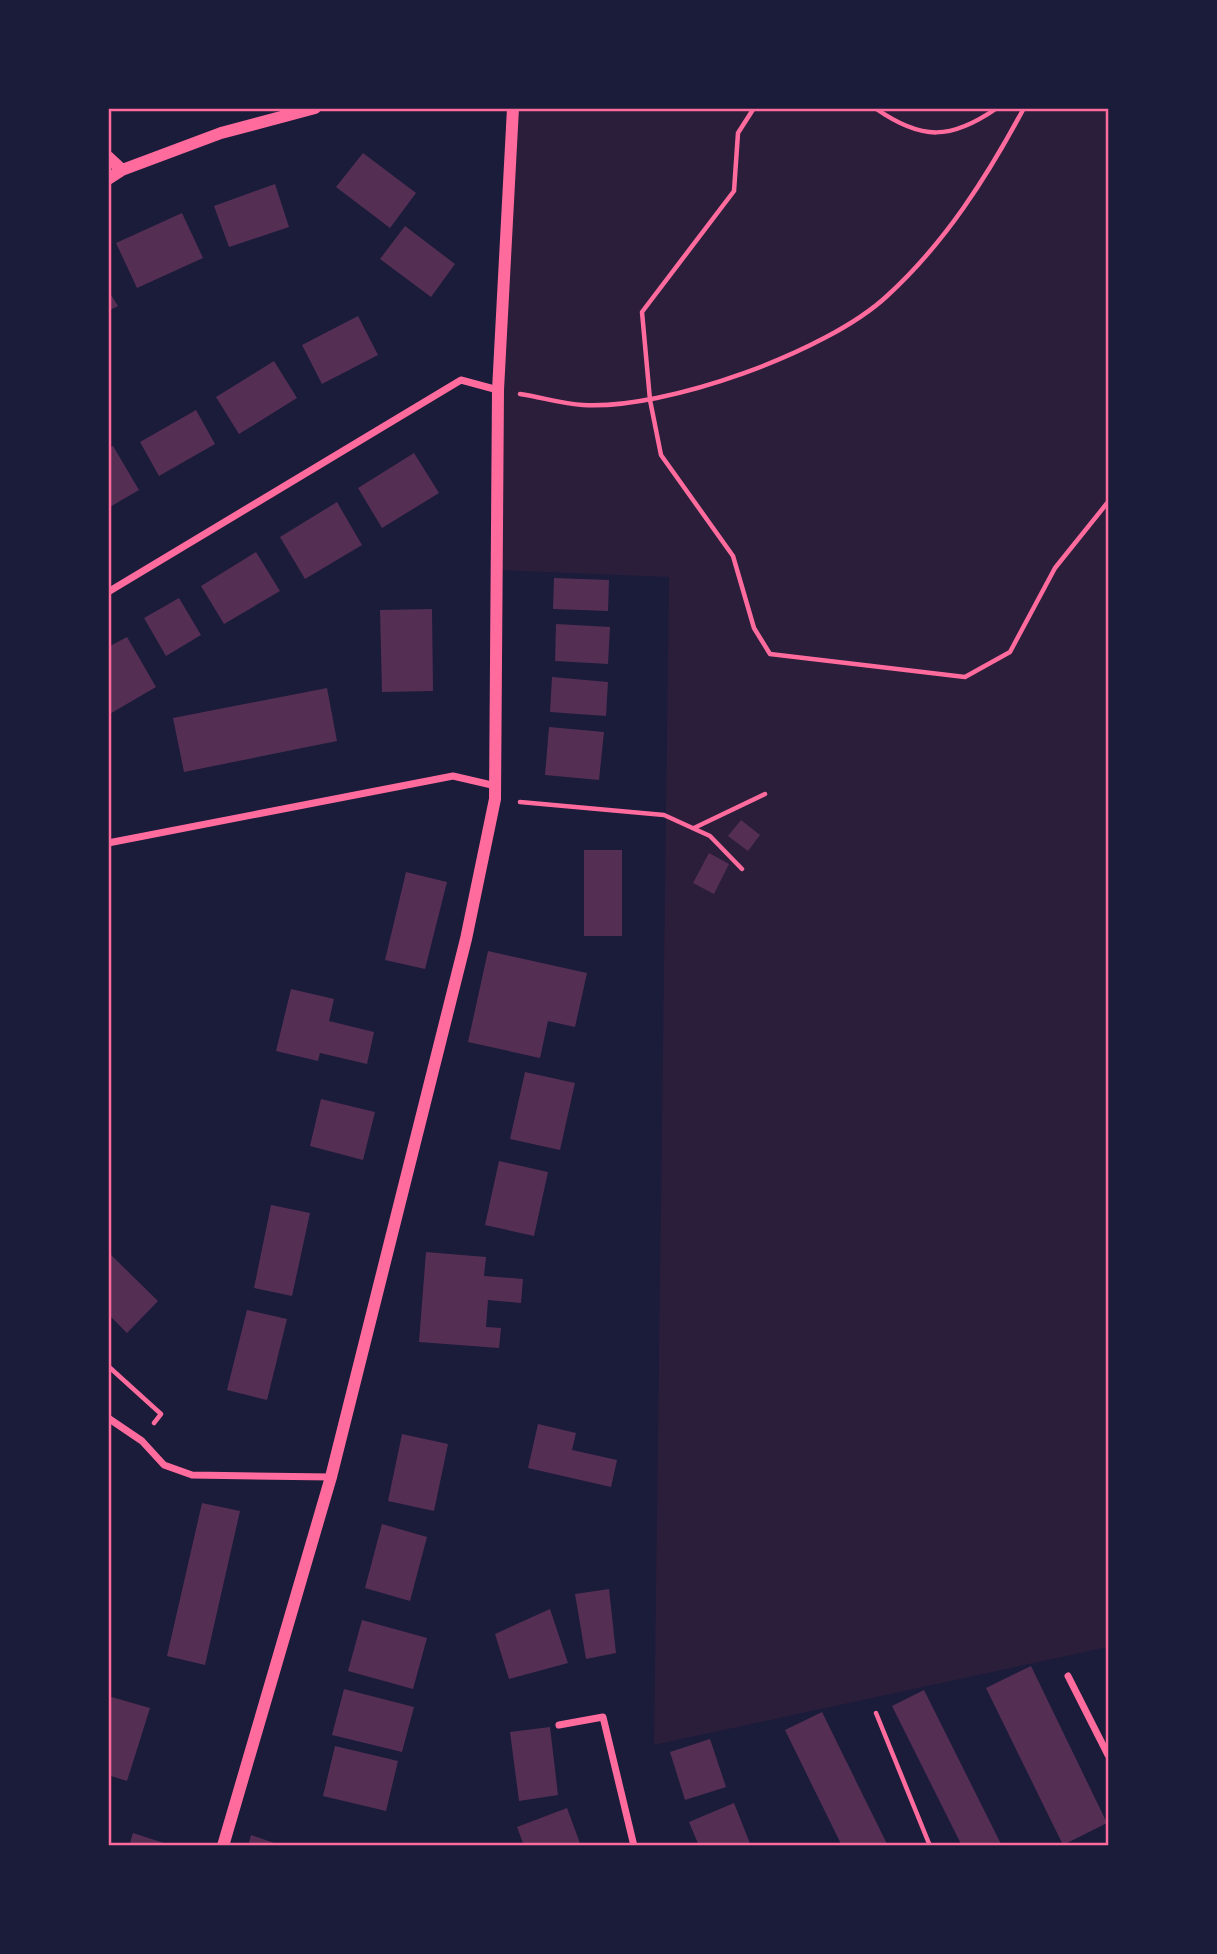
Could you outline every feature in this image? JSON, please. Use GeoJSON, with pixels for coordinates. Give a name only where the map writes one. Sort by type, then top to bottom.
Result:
{"type":"FeatureCollection","features":[{"type":"Feature","properties":{"kind":"street"},"geometry":{"type":"LineString","coordinates":[[108,179],[122,170],[221,133],[314,108]]}},
{"type":"Feature","properties":{"kind":"street"},"geometry":{"type":"LineString","coordinates":[[223,1846],[331,1476],[466,939],[496,793],[498,390],[513,108]]}},
{"type":"Feature","properties":{"kind":"street"},"geometry":{"type":"LineString","coordinates":[[108,157],[122,170]]}},
{"type":"Feature","properties":{"kind":"street"},"geometry":{"type":"LineString","coordinates":[[108,592],[461,380],[498,390]]}},
{"type":"Feature","properties":{"kind":"street"},"geometry":{"type":"LineString","coordinates":[[108,843],[453,776],[496,793]]}},
{"type":"Feature","properties":{"kind":"street"},"geometry":{"type":"LineString","coordinates":[[108,1418],[142,1441],[164,1465],[192,1475],[331,1476]]}},
{"type":"Feature","properties":{"kind":"street"},"geometry":{"type":"LineString","coordinates":[[1068,1676],[1108,1755]]}},
{"type":"Feature","properties":{"kind":"street"},"geometry":{"type":"LineString","coordinates":[[559,1724],[603,1717],[634,1846]]}},
{"type":"Feature","properties":{"kind":"path"},"geometry":{"type":"LineString","coordinates":[[754,108],[738,133],[734,191],[642,312],[650,400],[661,455],[733,556],[754,628],[770,654],[965,677],[1010,652],[1055,568],[1108,502]]}},
{"type":"Feature","properties":{"kind":"path"},"geometry":{"type":"LineString","coordinates":[[875,108],[890,119],[939,136],[975,124],[997,108]]}},
{"type":"Feature","properties":{"kind":"path"},"geometry":{"type":"LineString","coordinates":[[498,390],[583,405],[650,400],[752,369],[822,341],[886,298],[948,231],[997,160],[1024,108]]}},
{"type":"Feature","properties":{"kind":"path"},"geometry":{"type":"LineString","coordinates":[[496,793],[664,815],[710,836],[742,869]]}},
{"type":"Feature","properties":{"kind":"path"},"geometry":{"type":"LineString","coordinates":[[693,828],[765,794]]}},
{"type":"Feature","properties":{"kind":"path"},"geometry":{"type":"LineString","coordinates":[[108,1366],[161,1414],[142,1441]]}},
{"type":"Feature","properties":{"kind":"path"},"geometry":{"type":"LineString","coordinates":[[876,1713],[930,1846]]}},
{"type":"Feature","properties":{"kind":"shaded area"},"geometry":{"type":"Polygon","coordinates":[[[513,109],[1108,109],[1108,1647],[654,1745],[669,577],[497,570],[513,109]]]}},
{"type":"Feature","properties":{"kind":"building"},"geometry":{"type":"Polygon","coordinates":[[[363,153],[416,193],[390,228],[336,187],[363,153]]]}},
{"type":"Feature","properties":{"kind":"building"},"geometry":{"type":"Polygon","coordinates":[[[275,184],[289,227],[229,247],[214,206],[275,184]]]}},
{"type":"Feature","properties":{"kind":"building"},"geometry":{"type":"Polygon","coordinates":[[[182,213],[203,258],[137,288],[116,243],[182,213]]]}},
{"type":"Feature","properties":{"kind":"building"},"geometry":{"type":"Polygon","coordinates":[[[405,226],[455,264],[431,297],[380,259],[405,226]]]}},
{"type":"Feature","properties":{"kind":"building"},"geometry":{"type":"Polygon","coordinates":[[[108,290],[118,306],[108,311],[108,290]]]}},
{"type":"Feature","properties":{"kind":"building"},"geometry":{"type":"Polygon","coordinates":[[[358,316],[378,355],[322,384],[302,345],[358,316]]]}},
{"type":"Feature","properties":{"kind":"building"},"geometry":{"type":"Polygon","coordinates":[[[274,361],[297,398],[239,434],[216,397],[274,361]]]}},
{"type":"Feature","properties":{"kind":"building"},"geometry":{"type":"Polygon","coordinates":[[[196,410],[215,444],[159,476],[140,442],[196,410]]]}},
{"type":"Feature","properties":{"kind":"building"},"geometry":{"type":"Polygon","coordinates":[[[113,446],[139,490],[108,508],[108,448],[113,446]]]}},
{"type":"Feature","properties":{"kind":"building"},"geometry":{"type":"Polygon","coordinates":[[[414,453],[439,493],[382,528],[358,488],[414,453]]]}},
{"type":"Feature","properties":{"kind":"building"},"geometry":{"type":"Polygon","coordinates":[[[337,502],[362,545],[305,579],[280,537],[337,502]]]}},
{"type":"Feature","properties":{"kind":"building"},"geometry":{"type":"Polygon","coordinates":[[[256,552],[280,591],[224,624],[201,586],[256,552]]]}},
{"type":"Feature","properties":{"kind":"building"},"geometry":{"type":"Polygon","coordinates":[[[554,578],[609,580],[608,611],[553,609],[554,578]]]}},
{"type":"Feature","properties":{"kind":"building"},"geometry":{"type":"Polygon","coordinates":[[[179,598],[201,635],[166,656],[144,618],[179,598]]]}},
{"type":"Feature","properties":{"kind":"building"},"geometry":{"type":"Polygon","coordinates":[[[432,609],[433,691],[382,692],[380,610],[432,609]]]}},
{"type":"Feature","properties":{"kind":"building"},"geometry":{"type":"Polygon","coordinates":[[[556,624],[610,627],[608,664],[555,661],[556,624]]]}},
{"type":"Feature","properties":{"kind":"building"},"geometry":{"type":"Polygon","coordinates":[[[127,637],[156,687],[108,715],[108,647],[127,637]]]}},
{"type":"Feature","properties":{"kind":"building"},"geometry":{"type":"Polygon","coordinates":[[[552,677],[608,682],[606,716],[550,712],[552,677]]]}},
{"type":"Feature","properties":{"kind":"building"},"geometry":{"type":"Polygon","coordinates":[[[327,688],[337,741],[184,772],[173,718],[327,688]]]}},
{"type":"Feature","properties":{"kind":"building"},"geometry":{"type":"Polygon","coordinates":[[[549,727],[604,732],[599,780],[545,775],[549,727]]]}},
{"type":"Feature","properties":{"kind":"building"},"geometry":{"type":"Polygon","coordinates":[[[741,820],[760,835],[748,851],[728,836],[741,820]]]}},
{"type":"Feature","properties":{"kind":"building"},"geometry":{"type":"Polygon","coordinates":[[[584,850],[622,850],[622,936],[584,936],[584,850]]]}},
{"type":"Feature","properties":{"kind":"building"},"geometry":{"type":"Polygon","coordinates":[[[709,853],[729,864],[714,894],[693,883],[709,853]]]}},
{"type":"Feature","properties":{"kind":"building"},"geometry":{"type":"Polygon","coordinates":[[[406,872],[447,882],[425,969],[385,960],[406,872]]]}},
{"type":"Feature","properties":{"kind":"building"},"geometry":{"type":"Polygon","coordinates":[[[488,951],[587,973],[575,1027],[548,1021],[540,1058],[468,1042],[488,951]]]}},
{"type":"Feature","properties":{"kind":"building"},"geometry":{"type":"Polygon","coordinates":[[[291,989],[334,999],[329,1021],[374,1032],[367,1064],[320,1053],[318,1061],[276,1051],[291,989]]]}},
{"type":"Feature","properties":{"kind":"building"},"geometry":{"type":"Polygon","coordinates":[[[525,1072],[575,1083],[560,1150],[510,1139],[525,1072]]]}},
{"type":"Feature","properties":{"kind":"building"},"geometry":{"type":"Polygon","coordinates":[[[321,1099],[375,1112],[363,1160],[310,1146],[321,1099]]]}},
{"type":"Feature","properties":{"kind":"building"},"geometry":{"type":"Polygon","coordinates":[[[499,1161],[548,1172],[534,1236],[485,1225],[499,1161]]]}},
{"type":"Feature","properties":{"kind":"building"},"geometry":{"type":"Polygon","coordinates":[[[271,1205],[310,1213],[292,1296],[254,1288],[271,1205]]]}},
{"type":"Feature","properties":{"kind":"building"},"geometry":{"type":"Polygon","coordinates":[[[108,1252],[158,1301],[127,1333],[108,1314],[108,1252]]]}},
{"type":"Feature","properties":{"kind":"building"},"geometry":{"type":"Polygon","coordinates":[[[426,1252],[486,1257],[484,1276],[523,1279],[521,1303],[488,1300],[486,1327],[501,1328],[499,1348],[419,1342],[426,1252]]]}},
{"type":"Feature","properties":{"kind":"building"},"geometry":{"type":"Polygon","coordinates":[[[247,1310],[287,1319],[267,1400],[227,1390],[247,1310]]]}},
{"type":"Feature","properties":{"kind":"building"},"geometry":{"type":"Polygon","coordinates":[[[538,1424],[576,1433],[572,1450],[617,1460],[611,1487],[528,1468],[538,1424]]]}},
{"type":"Feature","properties":{"kind":"building"},"geometry":{"type":"Polygon","coordinates":[[[402,1434],[448,1444],[434,1511],[388,1501],[402,1434]]]}},
{"type":"Feature","properties":{"kind":"building"},"geometry":{"type":"Polygon","coordinates":[[[202,1503],[240,1511],[205,1665],[167,1656],[202,1503]]]}},
{"type":"Feature","properties":{"kind":"building"},"geometry":{"type":"Polygon","coordinates":[[[382,1524],[427,1537],[410,1601],[365,1588],[382,1524]]]}},
{"type":"Feature","properties":{"kind":"building"},"geometry":{"type":"Polygon","coordinates":[[[609,1589],[616,1653],[586,1659],[575,1594],[609,1589]]]}},
{"type":"Feature","properties":{"kind":"building"},"geometry":{"type":"Polygon","coordinates":[[[550,1609],[568,1663],[509,1679],[495,1634],[550,1609]]]}},
{"type":"Feature","properties":{"kind":"building"},"geometry":{"type":"Polygon","coordinates":[[[362,1620],[427,1638],[413,1689],[348,1671],[362,1620]]]}},
{"type":"Feature","properties":{"kind":"building"},"geometry":{"type":"Polygon","coordinates":[[[1031,1666],[1107,1823],[1063,1845],[986,1688],[1031,1666]]]}},
{"type":"Feature","properties":{"kind":"building"},"geometry":{"type":"Polygon","coordinates":[[[344,1689],[414,1707],[402,1752],[332,1735],[344,1689]]]}},
{"type":"Feature","properties":{"kind":"building"},"geometry":{"type":"Polygon","coordinates":[[[924,1690],[1002,1846],[962,1846],[892,1706],[924,1690]]]}},
{"type":"Feature","properties":{"kind":"building"},"geometry":{"type":"Polygon","coordinates":[[[108,1696],[150,1708],[127,1781],[108,1775],[108,1696]]]}},
{"type":"Feature","properties":{"kind":"building"},"geometry":{"type":"Polygon","coordinates":[[[822,1712],[888,1846],[842,1846],[785,1730],[822,1712]]]}},
{"type":"Feature","properties":{"kind":"building"},"geometry":{"type":"Polygon","coordinates":[[[550,1727],[558,1795],[519,1801],[510,1732],[550,1727]]]}},
{"type":"Feature","properties":{"kind":"building"},"geometry":{"type":"Polygon","coordinates":[[[710,1739],[726,1787],[685,1800],[670,1752],[710,1739]]]}},
{"type":"Feature","properties":{"kind":"building"},"geometry":{"type":"Polygon","coordinates":[[[335,1746],[398,1761],[386,1811],[323,1796],[335,1746]]]}},
{"type":"Feature","properties":{"kind":"building"},"geometry":{"type":"Polygon","coordinates":[[[734,1803],[751,1846],[699,1846],[689,1822],[734,1803]]]}},
{"type":"Feature","properties":{"kind":"building"},"geometry":{"type":"Polygon","coordinates":[[[567,1808],[581,1846],[524,1846],[517,1827],[567,1808]]]}},
{"type":"Feature","properties":{"kind":"building"},"geometry":{"type":"Polygon","coordinates":[[[133,1833],[170,1845],[170,1846],[129,1846],[133,1833]]]}},
{"type":"Feature","properties":{"kind":"building"},"geometry":{"type":"Polygon","coordinates":[[[251,1835],[280,1845],[280,1846],[248,1846],[251,1835]]]}}]}
